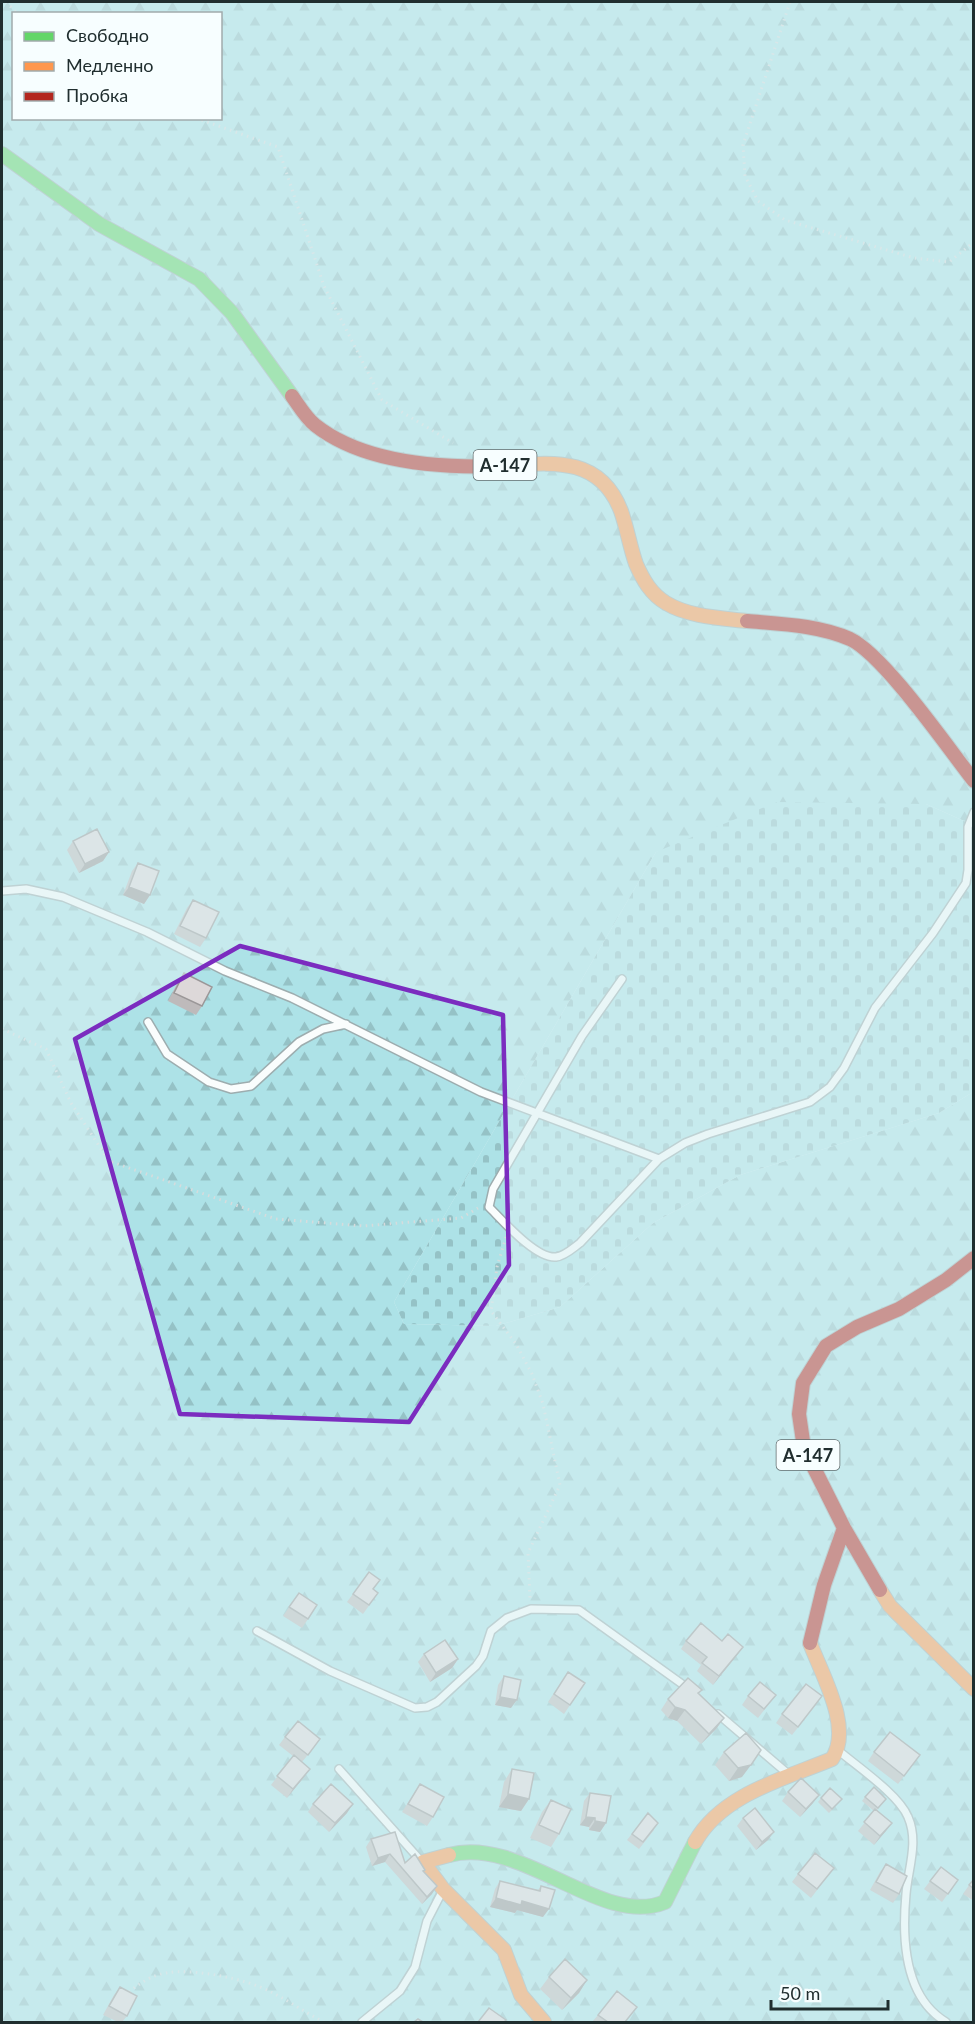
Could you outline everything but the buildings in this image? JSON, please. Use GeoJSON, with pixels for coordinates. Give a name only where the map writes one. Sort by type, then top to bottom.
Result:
{"type":"FeatureCollection","features":[{"type":"Feature","properties":{"kind":"main road","name":"А-147"},"geometry":{"type":"LineString","coordinates":[[2,154],[114,234],[182,266],[211,289],[316,426],[347,443],[384,455],[462,465],[562,465],[588,471],[609,487],[620,509],[635,557],[650,590],[670,606],[700,614],[804,626],[851,639],[870,653],[887,672],[974,781]]}},
{"type":"Feature","properties":{"kind":"main road","name":"А-147"},"geometry":{"type":"LineString","coordinates":[[974,1258],[946,1280],[899,1310],[856,1327],[826,1346],[803,1383],[799,1414],[804,1448],[844,1528],[890,1606],[974,1689]]}},
{"type":"Feature","properties":{"kind":"main road"},"geometry":{"type":"LineString","coordinates":[[544,2022],[521,1995],[504,1950],[443,1889],[423,1862],[467,1850],[532,1866],[605,1900],[636,1909],[651,1908],[665,1902],[708,1822],[719,1812],[832,1759],[838,1750],[841,1739],[838,1721],[810,1642],[824,1585],[844,1528]]}},
{"type":"Feature","properties":{"kind":"lane"},"geometry":{"type":"LineString","coordinates":[[622,979],[582,1036],[494,1189],[489,1208],[542,1255],[555,1257],[566,1253],[611,1212],[659,1159],[685,1143],[810,1102],[830,1087],[844,1068],[875,1008],[933,933],[966,883],[968,827],[974,812]]}},
{"type":"Feature","properties":{"kind":"lane"},"geometry":{"type":"LineString","coordinates":[[2,891],[27,889],[63,897],[147,932],[225,971],[292,998],[481,1092],[659,1159]]}},
{"type":"Feature","properties":{"kind":"lane"},"geometry":{"type":"LineString","coordinates":[[148,1022],[167,1054],[209,1082],[231,1089],[251,1086],[298,1042],[323,1029],[346,1024]]}},
{"type":"Feature","properties":{"kind":"lane"},"geometry":{"type":"LineString","coordinates":[[257,1631],[330,1671],[414,1708],[427,1707],[476,1666],[483,1656],[491,1631],[507,1618],[531,1609],[579,1610],[696,1695]]}},
{"type":"Feature","properties":{"kind":"lane"},"geometry":{"type":"LineString","coordinates":[[713,1710],[791,1777]]}},
{"type":"Feature","properties":{"kind":"lane"},"geometry":{"type":"LineString","coordinates":[[838,1750],[892,1797],[908,1815],[913,1844],[906,1894],[906,1949],[909,1968],[925,2003],[934,2016],[946,2022]]}},
{"type":"Feature","properties":{"kind":"lane"},"geometry":{"type":"LineString","coordinates":[[339,1769],[423,1862]]}},
{"type":"Feature","properties":{"kind":"lane"},"geometry":{"type":"LineString","coordinates":[[362,2022],[400,1991],[415,1967],[427,1921],[443,1889]]}},
{"type":"Feature","properties":{"kind":"path"},"geometry":{"type":"LineString","coordinates":[[790,2],[743,145],[745,176],[758,201],[785,220],[914,258],[949,262],[974,242]]}},
{"type":"Feature","properties":{"kind":"path"},"geometry":{"type":"LineString","coordinates":[[202,120],[278,147],[324,286],[382,400],[461,448]]}},
{"type":"Feature","properties":{"kind":"path"},"geometry":{"type":"LineString","coordinates":[[2,1029],[46,1049],[70,1103],[109,1161],[276,1219],[363,1226],[461,1218],[475,1208],[489,1208]]}},
{"type":"Feature","properties":{"kind":"path"},"geometry":{"type":"LineString","coordinates":[[509,1226],[497,1267],[491,1311],[516,1344],[532,1374],[543,1404],[560,1485],[528,1553],[531,1609]]}},
{"type":"Feature","properties":{"kind":"path"},"geometry":{"type":"LineString","coordinates":[[129,1992],[142,1982],[166,1973],[193,1972],[249,1982],[324,2022]]}},
{"type":"Feature","properties":{"kind":"highlighted area"},"geometry":{"type":"Polygon","coordinates":[[[240,946],[503,1015],[509,1265],[409,1422],[180,1414],[75,1039],[240,946]]]}},
{"type":"Feature","properties":{"kind":"green space"},"geometry":{"type":"Polygon","coordinates":[[[2,2],[973,2],[973,825],[926,804],[656,852],[394,1302],[404,1324],[496,1326],[560,1307],[653,1223],[740,1175],[939,1113],[973,1092],[973,2022],[2,2022],[2,2]]]}},
{"type":"Feature","properties":{"kind":"green space"},"geometry":{"type":"Polygon","coordinates":[[[777,802],[926,804],[973,825],[973,1092],[939,1113],[740,1175],[653,1223],[560,1307],[496,1326],[404,1324],[394,1302],[656,852],[777,802]]]}},
{"type":"Feature","properties":{"kind":"traffic: fast"},"geometry":{"type":"LineString","coordinates":[[2,154],[99,224],[199,279],[232,313],[292,396]]}},
{"type":"Feature","properties":{"kind":"traffic: fast"},"geometry":{"type":"LineString","coordinates":[[449,1855],[477,1852],[505,1858],[533,1868],[588,1894],[615,1903],[641,1907],[665,1902],[695,1842]]}},
{"type":"Feature","properties":{"kind":"traffic: slow"},"geometry":{"type":"LineString","coordinates":[[499,466],[554,464],[586,471],[600,480],[611,493],[621,511],[636,564],[656,595],[675,608],[685,611],[747,621]]}},
{"type":"Feature","properties":{"kind":"traffic: slow"},"geometry":{"type":"LineString","coordinates":[[880,1590],[890,1606],[974,1689]]}},
{"type":"Feature","properties":{"kind":"traffic: slow"},"geometry":{"type":"LineString","coordinates":[[695,1842],[707,1825],[738,1800],[775,1781],[832,1759],[838,1746],[837,1717],[828,1686],[810,1643]]}},
{"type":"Feature","properties":{"kind":"traffic: slow"},"geometry":{"type":"LineString","coordinates":[[449,1855],[423,1862],[443,1889],[504,1950],[521,1995],[544,2022]]}},
{"type":"Feature","properties":{"kind":"traffic: jam"},"geometry":{"type":"LineString","coordinates":[[292,396],[315,425],[334,438],[356,448],[379,455],[428,464],[499,466]]}},
{"type":"Feature","properties":{"kind":"traffic: jam"},"geometry":{"type":"LineString","coordinates":[[747,621],[825,631],[850,639],[864,648],[897,682],[974,781]]}},
{"type":"Feature","properties":{"kind":"traffic: jam"},"geometry":{"type":"LineString","coordinates":[[880,1590],[844,1528],[804,1448],[799,1414],[803,1383],[826,1346],[857,1327],[899,1309],[946,1280],[974,1258]]}},
{"type":"Feature","properties":{"kind":"traffic: jam"},"geometry":{"type":"LineString","coordinates":[[810,1643],[824,1585],[844,1528]]}}]}
